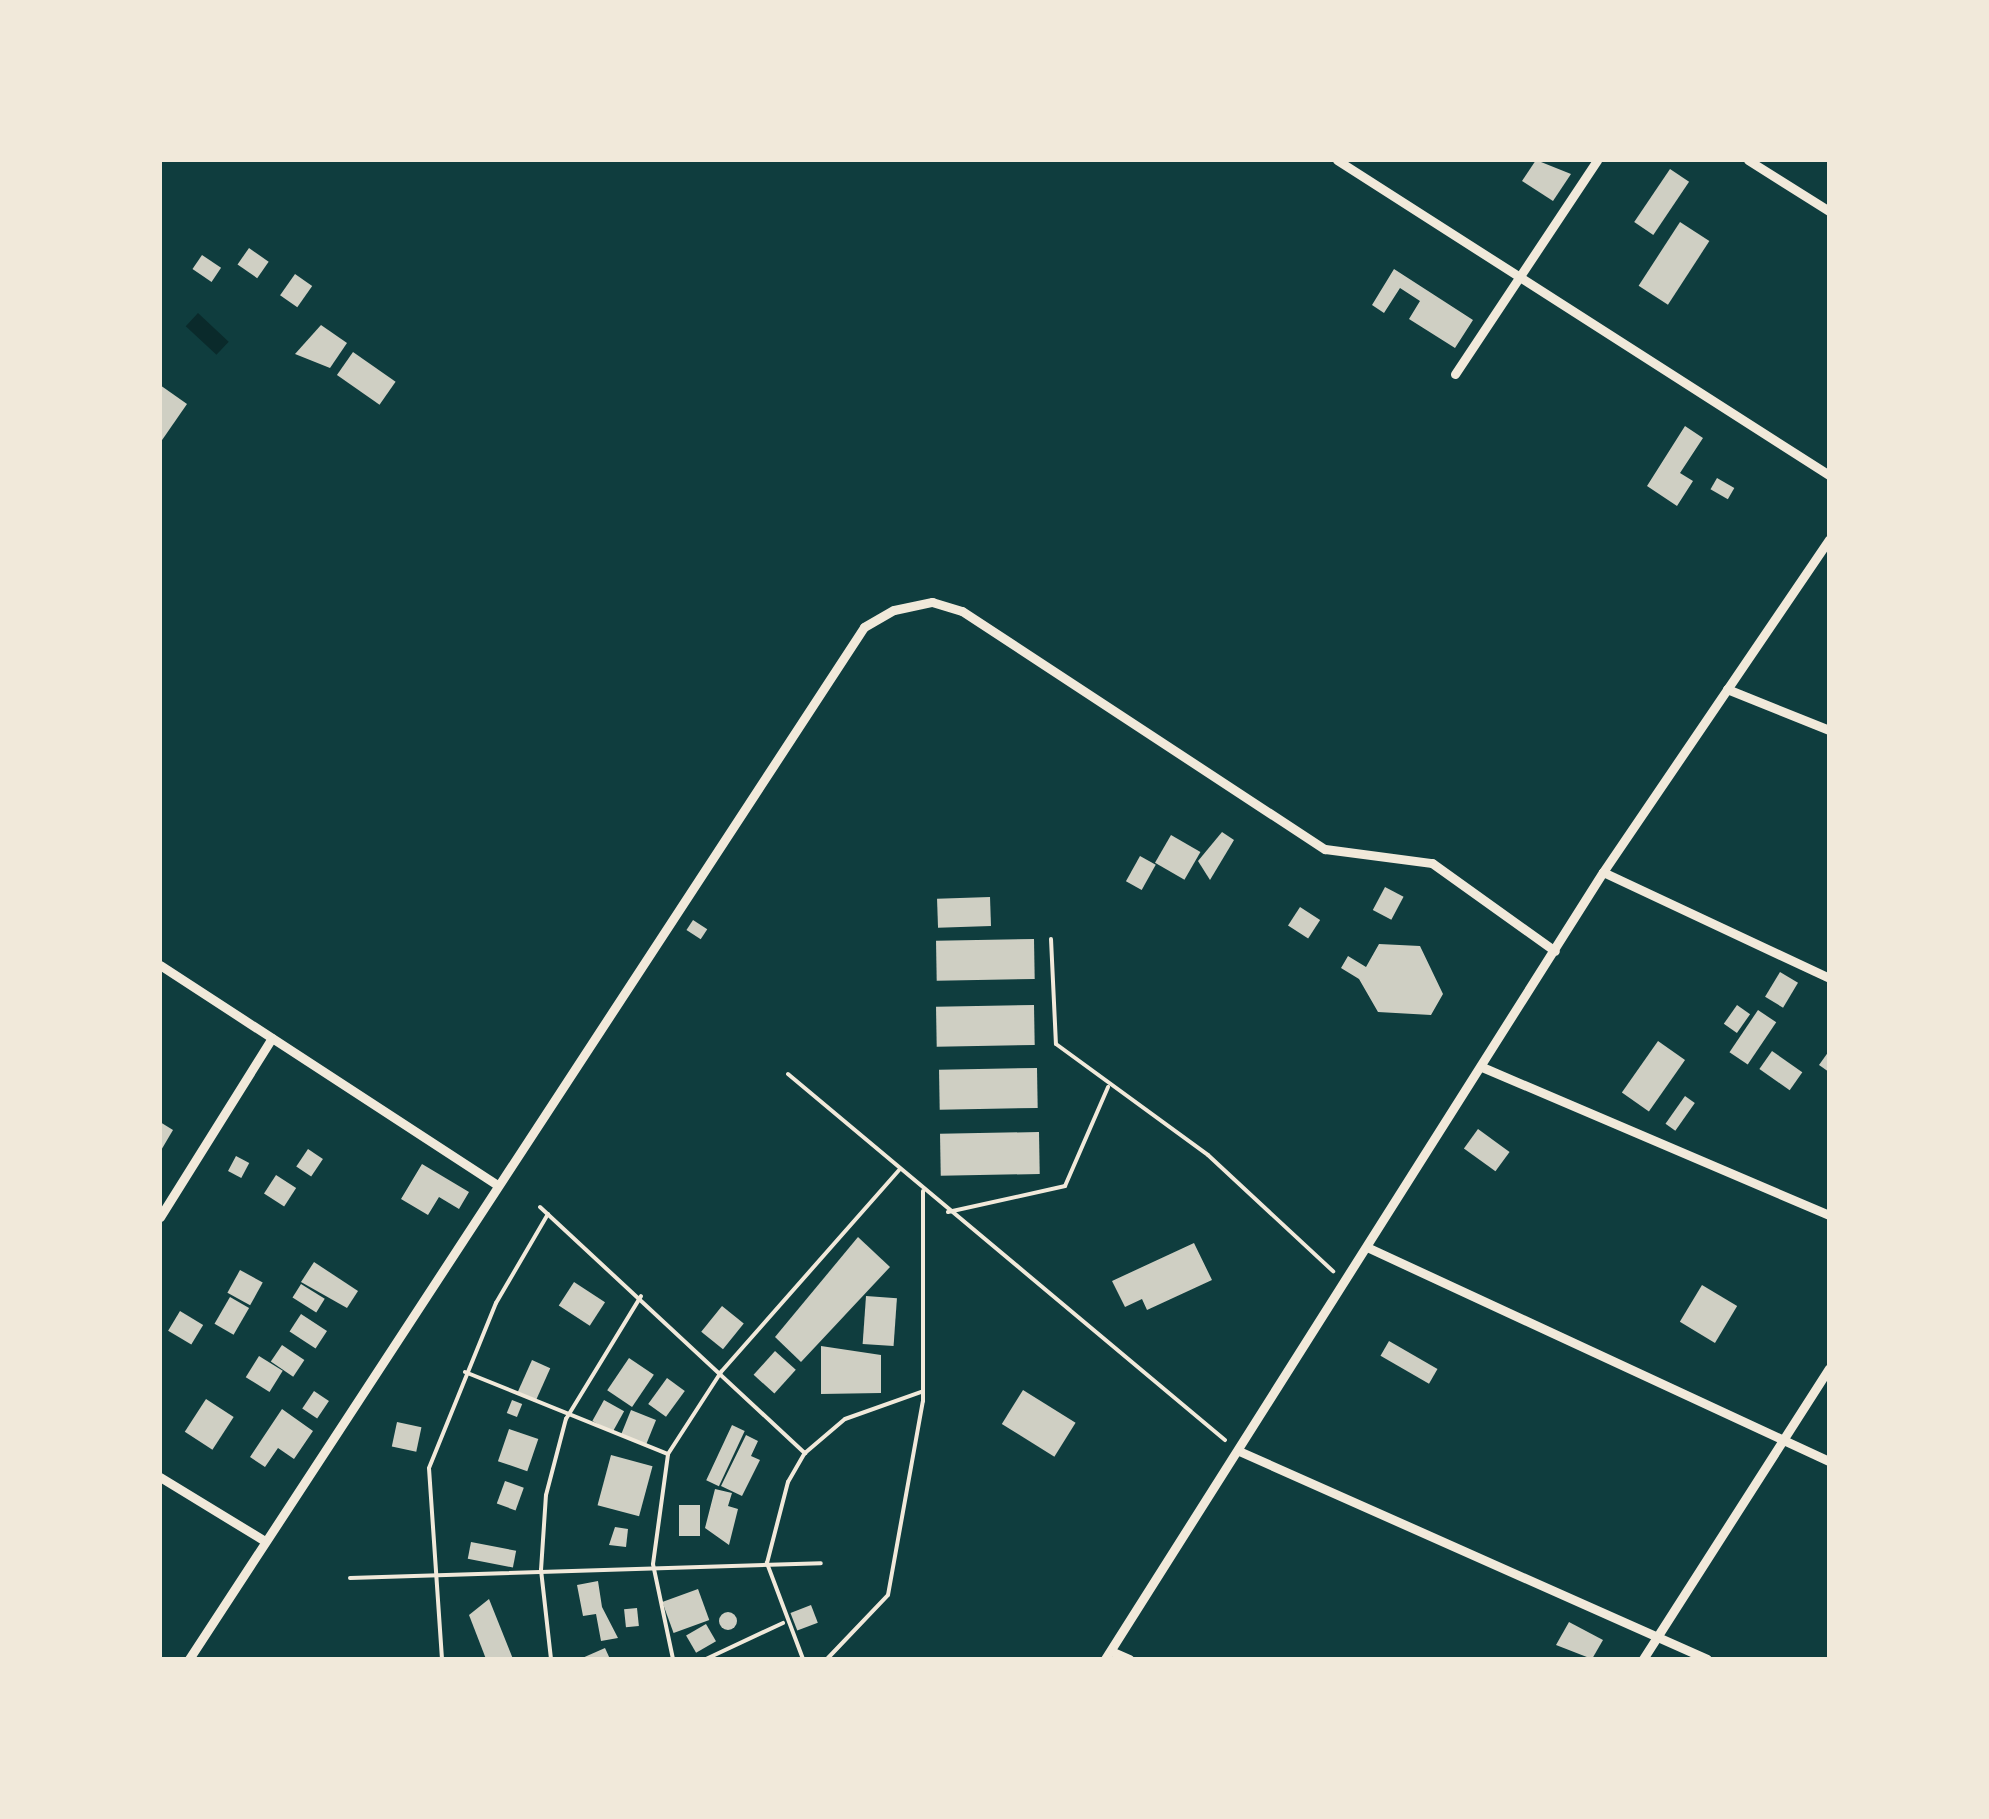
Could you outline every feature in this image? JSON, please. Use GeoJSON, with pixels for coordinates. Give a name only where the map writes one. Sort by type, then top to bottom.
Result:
{"type":"FeatureCollection","features":[{"type":"Feature","properties":{"kind":"street"},"geometry":{"type":"LineString","coordinates":[[1337,160],[1829,476]]}},
{"type":"Feature","properties":{"kind":"street"},"geometry":{"type":"LineString","coordinates":[[1455,374],[1597,160]]}},
{"type":"Feature","properties":{"kind":"street"},"geometry":{"type":"LineString","coordinates":[[1748,160],[1829,211]]}},
{"type":"Feature","properties":{"kind":"street"},"geometry":{"type":"LineString","coordinates":[[1129,1659],[1108,1655],[1369,1248],[1603,872],[1829,539]]}},
{"type":"Feature","properties":{"kind":"street"},"geometry":{"type":"LineString","coordinates":[[189,1659],[496,1184],[864,627],[913,606],[962,611],[1325,850],[1432,863],[1554,950]]}},
{"type":"Feature","properties":{"kind":"street"},"geometry":{"type":"LineString","coordinates":[[1727,689],[1829,730]]}},
{"type":"Feature","properties":{"kind":"street"},"geometry":{"type":"LineString","coordinates":[[1603,872],[1829,978]]}},
{"type":"Feature","properties":{"kind":"street"},"geometry":{"type":"LineString","coordinates":[[160,964],[496,1184]]}},
{"type":"Feature","properties":{"kind":"street"},"geometry":{"type":"LineString","coordinates":[[160,1217],[272,1038]]}},
{"type":"Feature","properties":{"kind":"street"},"geometry":{"type":"LineString","coordinates":[[1482,1067],[1829,1215]]}},
{"type":"Feature","properties":{"kind":"street"},"geometry":{"type":"LineString","coordinates":[[1369,1248],[1829,1462]]}},
{"type":"Feature","properties":{"kind":"street"},"geometry":{"type":"LineString","coordinates":[[1644,1659],[1829,1368]]}},
{"type":"Feature","properties":{"kind":"street"},"geometry":{"type":"LineString","coordinates":[[1239,1451],[1707,1659]]}},
{"type":"Feature","properties":{"kind":"street"},"geometry":{"type":"LineString","coordinates":[[160,1477],[265,1541]]}},
{"type":"Feature","properties":{"kind":"path"},"geometry":{"type":"LineString","coordinates":[[1051,939],[1056,1044],[1108,1088],[1208,1156],[1346,1283]]}},
{"type":"Feature","properties":{"kind":"path"},"geometry":{"type":"LineString","coordinates":[[788,1074],[948,1212],[1239,1451]]}},
{"type":"Feature","properties":{"kind":"path"},"geometry":{"type":"LineString","coordinates":[[948,1212],[1065,1186],[1108,1088]]}},
{"type":"Feature","properties":{"kind":"path"},"geometry":{"type":"LineString","coordinates":[[673,1659],[653,1564],[668,1454],[721,1372],[899,1170]]}},
{"type":"Feature","properties":{"kind":"path"},"geometry":{"type":"LineString","coordinates":[[828,1659],[888,1595],[923,1392],[923,1191]]}},
{"type":"Feature","properties":{"kind":"path"},"geometry":{"type":"LineString","coordinates":[[540,1207],[641,1296],[806,1453]]}},
{"type":"Feature","properties":{"kind":"path"},"geometry":{"type":"LineString","coordinates":[[442,1659],[430,1576],[428,1468],[465,1372],[548,1214]]}},
{"type":"Feature","properties":{"kind":"path"},"geometry":{"type":"LineString","coordinates":[[551,1659],[541,1570],[546,1496],[566,1419],[641,1296]]}},
{"type":"Feature","properties":{"kind":"path"},"geometry":{"type":"LineString","coordinates":[[465,1372],[566,1419],[668,1454]]}},
{"type":"Feature","properties":{"kind":"path"},"geometry":{"type":"LineString","coordinates":[[803,1659],[783,1624],[767,1563],[774,1517],[806,1453],[881,1400],[923,1392]]}},
{"type":"Feature","properties":{"kind":"path"},"geometry":{"type":"LineString","coordinates":[[350,1578],[653,1564],[821,1563]]}},
{"type":"Feature","properties":{"kind":"path"},"geometry":{"type":"LineString","coordinates":[[706,1659],[783,1624]]}},
{"type":"Feature","properties":{"kind":"water"},"geometry":{"type":"Polygon","coordinates":[[[198,313],[229,342],[216,355],[186,326],[198,313]]]}},
{"type":"Feature","properties":{"kind":"building"},"geometry":{"type":"Polygon","coordinates":[[[1536,160],[1571,174],[1553,201],[1522,181],[1536,160]]]}},
{"type":"Feature","properties":{"kind":"building"},"geometry":{"type":"Polygon","coordinates":[[[1670,169],[1689,182],[1653,235],[1634,222],[1670,169]]]}},
{"type":"Feature","properties":{"kind":"building"},"geometry":{"type":"Polygon","coordinates":[[[1680,222],[1709,241],[1668,305],[1639,286],[1680,222]]]}},
{"type":"Feature","properties":{"kind":"building"},"geometry":{"type":"Polygon","coordinates":[[[249,248],[269,262],[257,278],[238,264],[249,248]]]}},
{"type":"Feature","properties":{"kind":"building"},"geometry":{"type":"Polygon","coordinates":[[[202,255],[221,268],[212,282],[192,269],[202,255]]]}},
{"type":"Feature","properties":{"kind":"building"},"geometry":{"type":"Polygon","coordinates":[[[1394,269],[1473,320],[1455,348],[1409,319],[1420,301],[1400,288],[1384,313],[1372,305],[1394,269]]]}},
{"type":"Feature","properties":{"kind":"building"},"geometry":{"type":"Polygon","coordinates":[[[295,274],[312,286],[297,307],[280,295],[295,274]]]}},
{"type":"Feature","properties":{"kind":"building"},"geometry":{"type":"Polygon","coordinates":[[[321,325],[347,343],[330,368],[295,354],[321,325]]]}},
{"type":"Feature","properties":{"kind":"building"},"geometry":{"type":"Polygon","coordinates":[[[353,352],[396,382],[380,405],[337,375],[353,352]]]}},
{"type":"Feature","properties":{"kind":"building"},"geometry":{"type":"Polygon","coordinates":[[[160,385],[187,404],[160,443],[160,385]]]}},
{"type":"Feature","properties":{"kind":"building"},"geometry":{"type":"Polygon","coordinates":[[[1685,426],[1703,438],[1680,473],[1693,481],[1677,506],[1647,486],[1685,426]]]}},
{"type":"Feature","properties":{"kind":"building"},"geometry":{"type":"Polygon","coordinates":[[[1717,478],[1734,488],[1728,499],[1710,489],[1717,478]]]}},
{"type":"Feature","properties":{"kind":"building"},"geometry":{"type":"Polygon","coordinates":[[[1222,832],[1234,840],[1210,880],[1198,861],[1222,832]]]}},
{"type":"Feature","properties":{"kind":"building"},"geometry":{"type":"Polygon","coordinates":[[[1171,835],[1200,852],[1184,880],[1155,863],[1171,835]]]}},
{"type":"Feature","properties":{"kind":"building"},"geometry":{"type":"Polygon","coordinates":[[[1140,856],[1156,865],[1142,890],[1126,881],[1140,856]]]}},
{"type":"Feature","properties":{"kind":"building"},"geometry":{"type":"Polygon","coordinates":[[[1385,887],[1404,897],[1391,920],[1373,910],[1385,887]]]}},
{"type":"Feature","properties":{"kind":"building"},"geometry":{"type":"Polygon","coordinates":[[[990,897],[991,926],[938,928],[937,899],[990,897]]]}},
{"type":"Feature","properties":{"kind":"building"},"geometry":{"type":"Polygon","coordinates":[[[1300,907],[1320,920],[1308,939],[1288,925],[1300,907]]]}},
{"type":"Feature","properties":{"kind":"building"},"geometry":{"type":"Polygon","coordinates":[[[693,920],[707,929],[701,939],[686,930],[693,920]]]}},
{"type":"Feature","properties":{"kind":"building"},"geometry":{"type":"Polygon","coordinates":[[[1034,939],[1035,979],[937,981],[936,941],[1034,939]]]}},
{"type":"Feature","properties":{"kind":"building"},"geometry":{"type":"Polygon","coordinates":[[[1379,944],[1420,946],[1443,994],[1431,1015],[1378,1012],[1359,979],[1341,968],[1348,956],[1366,967],[1379,944]]]}},
{"type":"Feature","properties":{"kind":"building"},"geometry":{"type":"Polygon","coordinates":[[[1780,972],[1798,983],[1783,1008],[1765,997],[1780,972]]]}},
{"type":"Feature","properties":{"kind":"building"},"geometry":{"type":"Polygon","coordinates":[[[1034,1005],[1035,1045],[937,1047],[936,1007],[1034,1005]]]}},
{"type":"Feature","properties":{"kind":"building"},"geometry":{"type":"Polygon","coordinates":[[[1737,1005],[1750,1014],[1737,1033],[1724,1024],[1737,1005]]]}},
{"type":"Feature","properties":{"kind":"building"},"geometry":{"type":"Polygon","coordinates":[[[1758,1010],[1776,1022],[1748,1065],[1729,1052],[1758,1010]]]}},
{"type":"Feature","properties":{"kind":"building"},"geometry":{"type":"Polygon","coordinates":[[[1658,1041],[1685,1060],[1649,1112],[1622,1093],[1658,1041]]]}},
{"type":"Feature","properties":{"kind":"building"},"geometry":{"type":"Polygon","coordinates":[[[1772,1051],[1802,1072],[1790,1090],[1759,1069],[1772,1051]]]}},
{"type":"Feature","properties":{"kind":"building"},"geometry":{"type":"Polygon","coordinates":[[[1829,1051],[1829,1072],[1819,1065],[1829,1051]]]}},
{"type":"Feature","properties":{"kind":"building"},"geometry":{"type":"Polygon","coordinates":[[[1037,1068],[1038,1108],[940,1110],[939,1070],[1037,1068]]]}},
{"type":"Feature","properties":{"kind":"building"},"geometry":{"type":"Polygon","coordinates":[[[1685,1096],[1695,1103],[1675,1131],[1665,1124],[1685,1096]]]}},
{"type":"Feature","properties":{"kind":"building"},"geometry":{"type":"Polygon","coordinates":[[[160,1122],[173,1130],[160,1152],[160,1122]]]}},
{"type":"Feature","properties":{"kind":"building"},"geometry":{"type":"Polygon","coordinates":[[[1478,1129],[1510,1152],[1495,1171],[1464,1148],[1478,1129]]]}},
{"type":"Feature","properties":{"kind":"building"},"geometry":{"type":"Polygon","coordinates":[[[1039,1132],[1040,1174],[941,1176],[940,1134],[1039,1132]]]}},
{"type":"Feature","properties":{"kind":"building"},"geometry":{"type":"Polygon","coordinates":[[[308,1149],[323,1159],[311,1176],[296,1166],[308,1149]]]}},
{"type":"Feature","properties":{"kind":"building"},"geometry":{"type":"Polygon","coordinates":[[[236,1156],[249,1163],[241,1178],[228,1171],[236,1156]]]}},
{"type":"Feature","properties":{"kind":"building"},"geometry":{"type":"Polygon","coordinates":[[[422,1164],[469,1192],[459,1209],[439,1197],[428,1215],[401,1199],[422,1164]]]}},
{"type":"Feature","properties":{"kind":"building"},"geometry":{"type":"Polygon","coordinates":[[[276,1175],[296,1188],[284,1207],[264,1193],[276,1175]]]}},
{"type":"Feature","properties":{"kind":"building"},"geometry":{"type":"Polygon","coordinates":[[[858,1237],[890,1267],[801,1362],[775,1337],[858,1237]]]}},
{"type":"Feature","properties":{"kind":"building"},"geometry":{"type":"Polygon","coordinates":[[[1194,1243],[1212,1280],[1147,1310],[1142,1299],[1125,1307],[1112,1281],[1194,1243]]]}},
{"type":"Feature","properties":{"kind":"building"},"geometry":{"type":"Polygon","coordinates":[[[314,1262],[358,1291],[347,1308],[301,1282],[314,1262]]]}},
{"type":"Feature","properties":{"kind":"building"},"geometry":{"type":"Polygon","coordinates":[[[240,1270],[263,1283],[250,1305],[227,1293],[240,1270]]]}},
{"type":"Feature","properties":{"kind":"building"},"geometry":{"type":"Polygon","coordinates":[[[574,1282],[605,1302],[590,1326],[559,1305],[574,1282]]]}},
{"type":"Feature","properties":{"kind":"building"},"geometry":{"type":"Polygon","coordinates":[[[301,1284],[325,1299],[316,1312],[293,1298],[301,1284]]]}},
{"type":"Feature","properties":{"kind":"building"},"geometry":{"type":"Polygon","coordinates":[[[1702,1285],[1737,1306],[1715,1343],[1680,1322],[1702,1285]]]}},
{"type":"Feature","properties":{"kind":"building"},"geometry":{"type":"Polygon","coordinates":[[[866,1296],[897,1298],[894,1346],[863,1344],[866,1296]]]}},
{"type":"Feature","properties":{"kind":"building"},"geometry":{"type":"Polygon","coordinates":[[[230,1297],[249,1308],[234,1335],[214,1324],[230,1297]]]}},
{"type":"Feature","properties":{"kind":"building"},"geometry":{"type":"Polygon","coordinates":[[[722,1306],[744,1324],[723,1349],[701,1332],[722,1306]]]}},
{"type":"Feature","properties":{"kind":"building"},"geometry":{"type":"Polygon","coordinates":[[[180,1311],[203,1325],[191,1345],[168,1331],[180,1311]]]}},
{"type":"Feature","properties":{"kind":"building"},"geometry":{"type":"Polygon","coordinates":[[[301,1314],[327,1331],[316,1348],[290,1332],[301,1314]]]}},
{"type":"Feature","properties":{"kind":"building"},"geometry":{"type":"Polygon","coordinates":[[[1389,1341],[1437,1369],[1429,1384],[1380,1356],[1389,1341]]]}},
{"type":"Feature","properties":{"kind":"building"},"geometry":{"type":"Polygon","coordinates":[[[282,1345],[304,1360],[293,1377],[271,1362],[282,1345]]]}},
{"type":"Feature","properties":{"kind":"building"},"geometry":{"type":"Polygon","coordinates":[[[821,1346],[881,1355],[881,1393],[821,1394],[821,1346]]]}},
{"type":"Feature","properties":{"kind":"building"},"geometry":{"type":"Polygon","coordinates":[[[775,1351],[796,1370],[774,1394],[754,1375],[775,1351]]]}},
{"type":"Feature","properties":{"kind":"building"},"geometry":{"type":"Polygon","coordinates":[[[259,1356],[283,1371],[269,1392],[246,1377],[259,1356]]]}},
{"type":"Feature","properties":{"kind":"building"},"geometry":{"type":"Polygon","coordinates":[[[629,1358],[654,1375],[632,1407],[607,1390],[629,1358]]]}},
{"type":"Feature","properties":{"kind":"building"},"geometry":{"type":"Polygon","coordinates":[[[532,1360],[550,1368],[535,1402],[517,1394],[532,1360]]]}},
{"type":"Feature","properties":{"kind":"building"},"geometry":{"type":"Polygon","coordinates":[[[667,1378],[685,1391],[666,1417],[648,1404],[667,1378]]]}},
{"type":"Feature","properties":{"kind":"building"},"geometry":{"type":"Polygon","coordinates":[[[1023,1390],[1076,1423],[1054,1457],[1002,1424],[1023,1390]]]}},
{"type":"Feature","properties":{"kind":"building"},"geometry":{"type":"Polygon","coordinates":[[[314,1391],[329,1401],[317,1418],[302,1408],[314,1391]]]}},
{"type":"Feature","properties":{"kind":"building"},"geometry":{"type":"Polygon","coordinates":[[[206,1399],[234,1417],[212,1450],[185,1432],[206,1399]]]}},
{"type":"Feature","properties":{"kind":"building"},"geometry":{"type":"Polygon","coordinates":[[[512,1400],[522,1404],[517,1417],[507,1413],[512,1400]]]}},
{"type":"Feature","properties":{"kind":"building"},"geometry":{"type":"Polygon","coordinates":[[[604,1400],[624,1411],[612,1432],[592,1421],[604,1400]]]}},
{"type":"Feature","properties":{"kind":"building"},"geometry":{"type":"Polygon","coordinates":[[[282,1409],[313,1431],[294,1459],[278,1448],[265,1467],[250,1457],[282,1409]]]}},
{"type":"Feature","properties":{"kind":"building"},"geometry":{"type":"Polygon","coordinates":[[[631,1410],[656,1420],[646,1446],[621,1436],[631,1410]]]}},
{"type":"Feature","properties":{"kind":"building"},"geometry":{"type":"Polygon","coordinates":[[[397,1422],[421,1427],[416,1452],[392,1446],[397,1422]]]}},
{"type":"Feature","properties":{"kind":"building"},"geometry":{"type":"Polygon","coordinates":[[[732,1425],[745,1431],[719,1486],[706,1480],[732,1425]]]}},
{"type":"Feature","properties":{"kind":"building"},"geometry":{"type":"Polygon","coordinates":[[[509,1429],[538,1439],[527,1471],[498,1461],[509,1429]]]}},
{"type":"Feature","properties":{"kind":"building"},"geometry":{"type":"Polygon","coordinates":[[[746,1435],[758,1441],[751,1456],[760,1460],[742,1496],[721,1486],[746,1435]]]}},
{"type":"Feature","properties":{"kind":"building"},"geometry":{"type":"Polygon","coordinates":[[[611,1455],[653,1466],[639,1516],[598,1505],[611,1455]]]}},
{"type":"Feature","properties":{"kind":"building"},"geometry":{"type":"Polygon","coordinates":[[[505,1481],[524,1488],[516,1510],[497,1504],[505,1481]]]}},
{"type":"Feature","properties":{"kind":"building"},"geometry":{"type":"Polygon","coordinates":[[[715,1489],[732,1493],[728,1506],[738,1509],[729,1545],[705,1528],[715,1489]]]}},
{"type":"Feature","properties":{"kind":"building"},"geometry":{"type":"Polygon","coordinates":[[[679,1505],[700,1505],[700,1536],[679,1536],[679,1505]]]}},
{"type":"Feature","properties":{"kind":"building"},"geometry":{"type":"Polygon","coordinates":[[[615,1527],[628,1529],[626,1547],[609,1545],[615,1527]]]}},
{"type":"Feature","properties":{"kind":"building"},"geometry":{"type":"Polygon","coordinates":[[[471,1542],[516,1551],[513,1567],[468,1559],[471,1542]]]}},
{"type":"Feature","properties":{"kind":"building"},"geometry":{"type":"Polygon","coordinates":[[[598,1581],[602,1607],[618,1638],[601,1641],[596,1614],[583,1616],[577,1585],[598,1581]]]}},
{"type":"Feature","properties":{"kind":"building"},"geometry":{"type":"Polygon","coordinates":[[[698,1589],[709,1620],[674,1633],[662,1602],[698,1589]]]}},
{"type":"Feature","properties":{"kind":"building"},"geometry":{"type":"Polygon","coordinates":[[[489,1599],[513,1659],[486,1659],[469,1615],[489,1599]]]}},
{"type":"Feature","properties":{"kind":"building"},"geometry":{"type":"Polygon","coordinates":[[[811,1605],[818,1623],[797,1631],[790,1613],[811,1605]]]}},
{"type":"Feature","properties":{"kind":"building"},"geometry":{"type":"Polygon","coordinates":[[[637,1608],[639,1626],[626,1627],[624,1609],[637,1608]]]}},
{"type":"Feature","properties":{"kind":"building"},"geometry":{"type":"Polygon","coordinates":[[[728,1612],[735,1614],[735,1628],[728,1630],[721,1628],[719,1621],[721,1614],[728,1612]]]}},
{"type":"Feature","properties":{"kind":"building"},"geometry":{"type":"Polygon","coordinates":[[[1569,1622],[1603,1640],[1592,1659],[1556,1645],[1569,1622]]]}},
{"type":"Feature","properties":{"kind":"building"},"geometry":{"type":"Polygon","coordinates":[[[706,1624],[716,1641],[696,1653],[686,1636],[706,1624]]]}},
{"type":"Feature","properties":{"kind":"building"},"geometry":{"type":"Polygon","coordinates":[[[605,1648],[610,1659],[580,1659],[605,1648]]]}}]}
